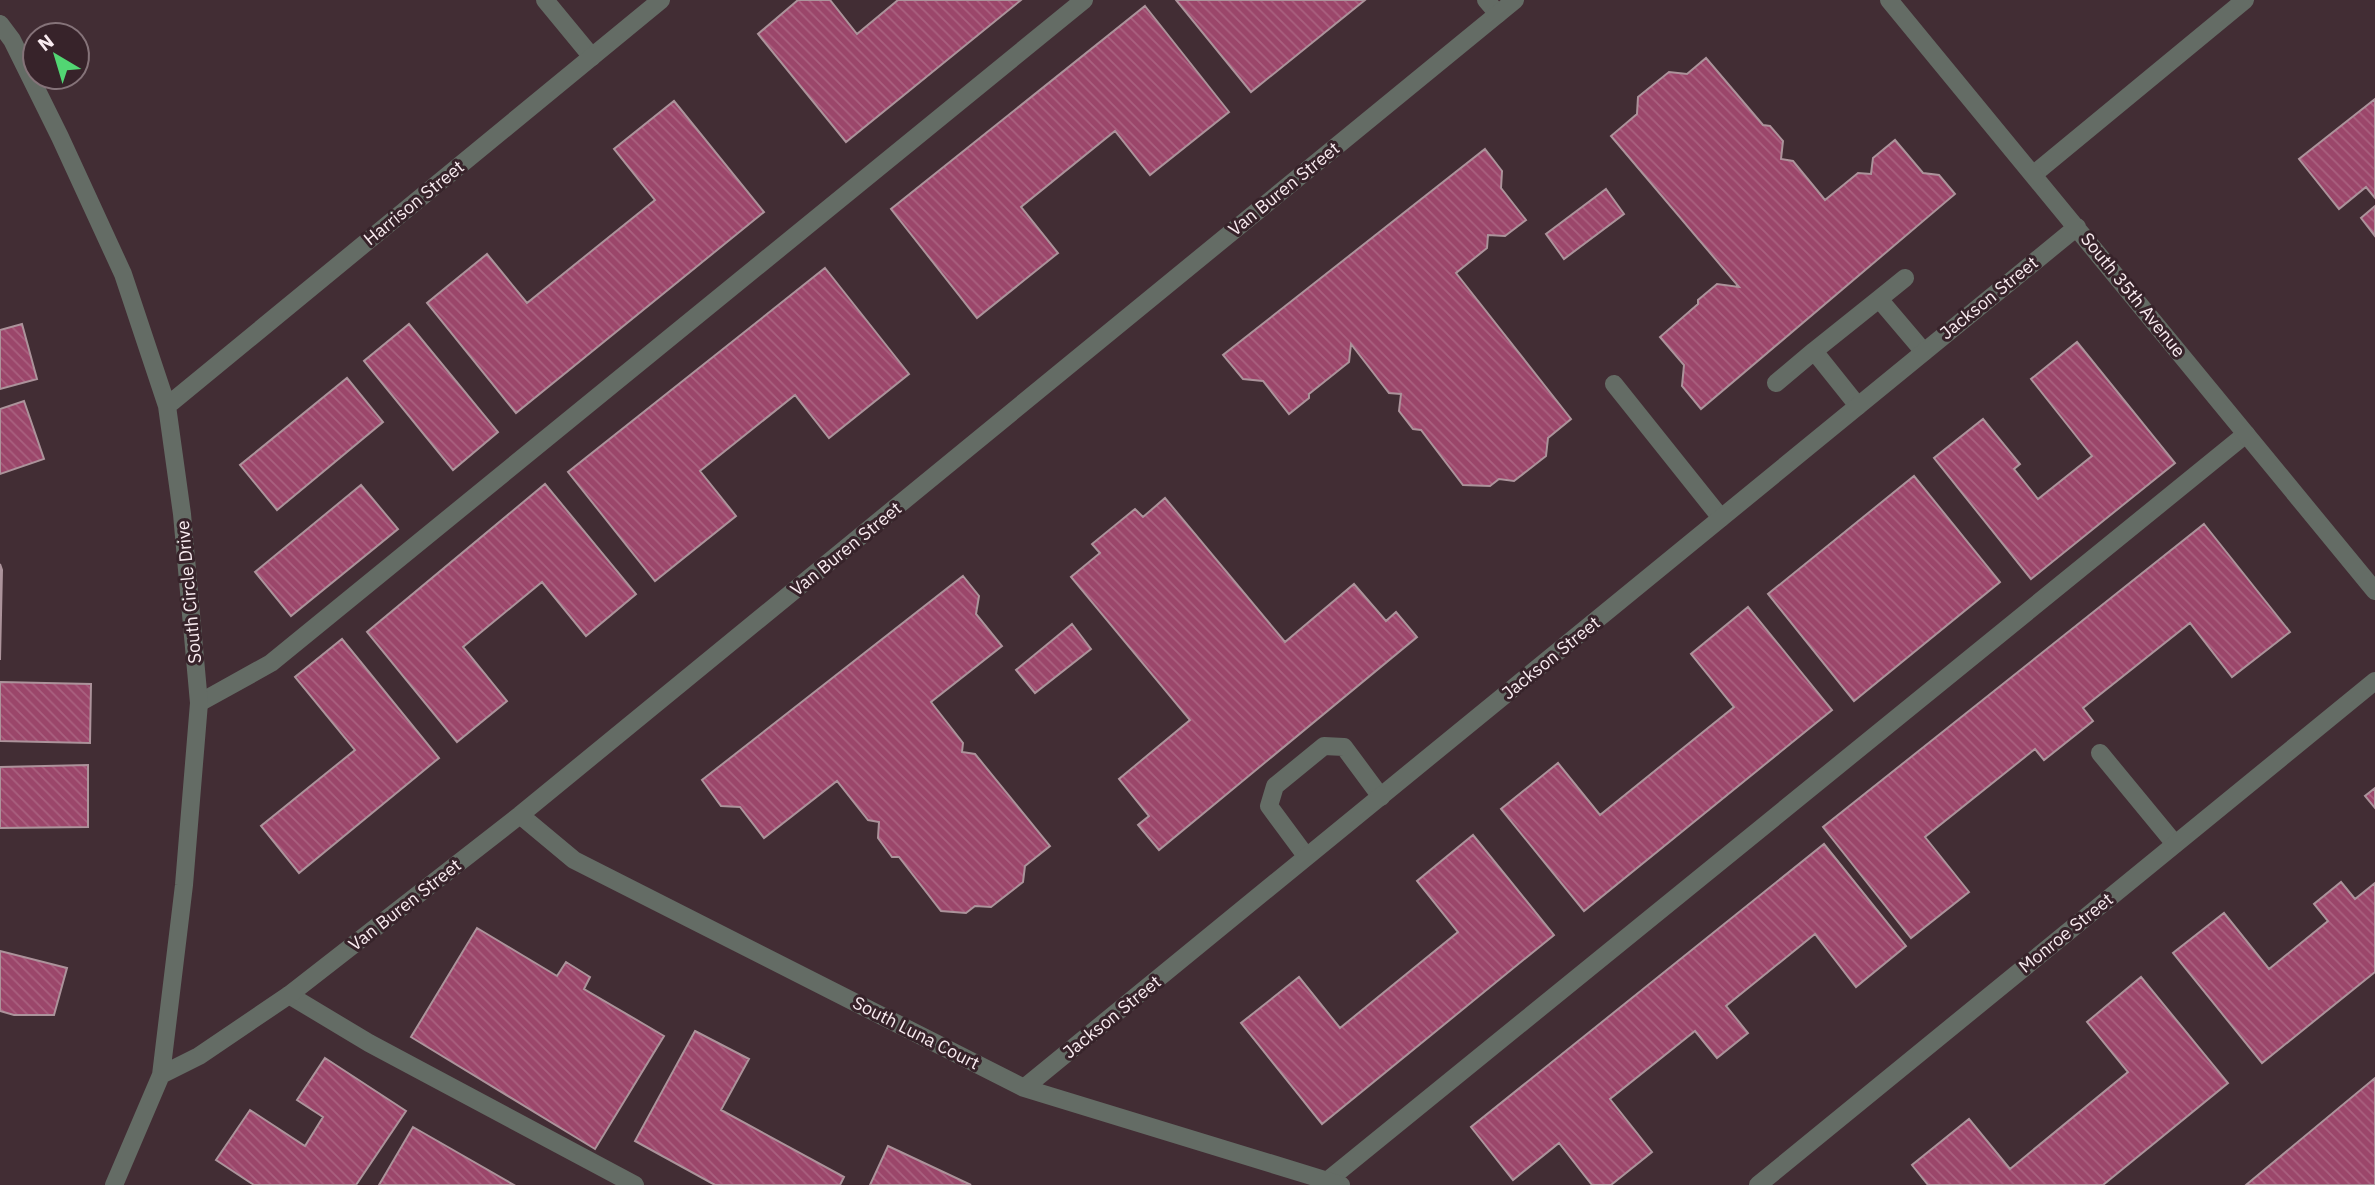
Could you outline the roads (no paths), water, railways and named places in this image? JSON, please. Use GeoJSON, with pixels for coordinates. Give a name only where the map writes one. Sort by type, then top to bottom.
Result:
{"type":"FeatureCollection","features":[{"type":"Feature","properties":{"kind":"street"},"geometry":{"type":"LineString","coordinates":[[545,0],[592,57]]}},
{"type":"Feature","properties":{"kind":"street","name":"Harrison Street"},"geometry":{"type":"LineString","coordinates":[[167,406],[662,0]]}},
{"type":"Feature","properties":{"kind":"street"},"geometry":{"type":"LineString","coordinates":[[199,703],[271,663],[1084,0]]}},
{"type":"Feature","properties":{"kind":"street","name":"Van Buren Street"},"geometry":{"type":"LineString","coordinates":[[161,1075],[199,1056],[289,995],[520,815],[1492,7],[1515,0]]}},
{"type":"Feature","properties":{"kind":"street","name":"South 35th Avenue"},"geometry":{"type":"LineString","coordinates":[[1889,0],[2375,591]]}},
{"type":"Feature","properties":{"kind":"street"},"geometry":{"type":"LineString","coordinates":[[2034,174],[2245,0]]}},
{"type":"Feature","properties":{"kind":"street","name":"South Circle Drive"},"geometry":{"type":"LineString","coordinates":[[0,24],[12,40],[60,137],[123,274],[167,406],[182,514],[199,703],[184,885],[161,1075],[114,1185]]}},
{"type":"Feature","properties":{"kind":"street","name":"Jackson Street"},"geometry":{"type":"LineString","coordinates":[[1024,1088],[2077,227]]}},
{"type":"Feature","properties":{"kind":"street"},"geometry":{"type":"LineString","coordinates":[[1776,383],[1905,278]]}},
{"type":"Feature","properties":{"kind":"street"},"geometry":{"type":"LineString","coordinates":[[1879,299],[1924,352]]}},
{"type":"Feature","properties":{"kind":"street"},"geometry":{"type":"LineString","coordinates":[[1814,351],[1858,406]]}},
{"type":"Feature","properties":{"kind":"street"},"geometry":{"type":"LineString","coordinates":[[1614,384],[1721,519]]}},
{"type":"Feature","properties":{"kind":"street"},"geometry":{"type":"LineString","coordinates":[[1334,1183],[2246,434]]}},
{"type":"Feature","properties":{"kind":"street","name":"Monroe Street"},"geometry":{"type":"LineString","coordinates":[[1758,1185],[2375,681]]}},
{"type":"Feature","properties":{"kind":"street"},"geometry":{"type":"LineString","coordinates":[[1306,856],[1269,806],[1275,786],[1324,746],[1344,747],[1381,797]]}},
{"type":"Feature","properties":{"kind":"street"},"geometry":{"type":"LineString","coordinates":[[2100,753],[2175,844]]}},
{"type":"Feature","properties":{"kind":"street","name":"South Luna Court"},"geometry":{"type":"LineString","coordinates":[[520,815],[574,860],[1024,1088],[1334,1183]]}},
{"type":"Feature","properties":{"kind":"street"},"geometry":{"type":"LineString","coordinates":[[289,995],[369,1043],[635,1185]]}}]}
